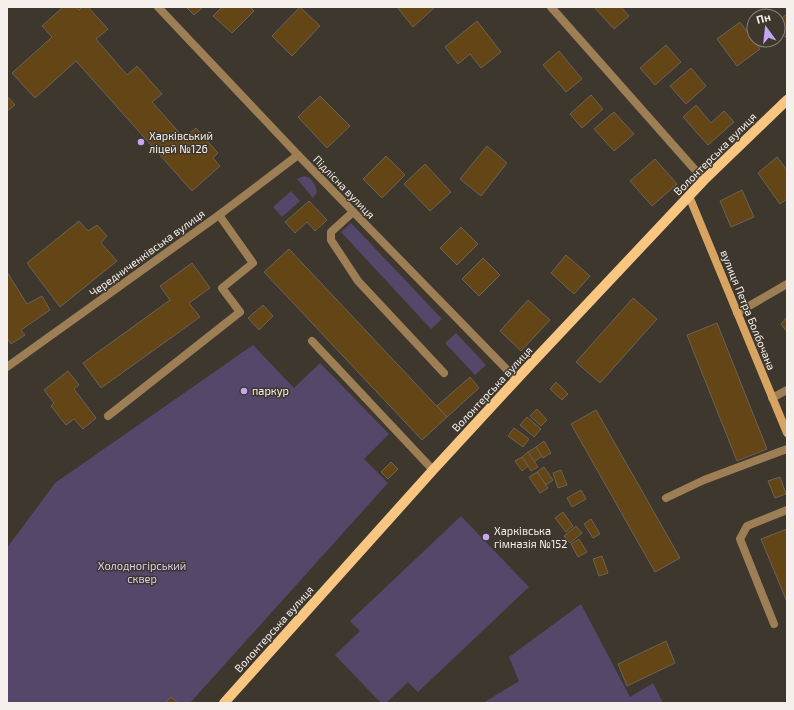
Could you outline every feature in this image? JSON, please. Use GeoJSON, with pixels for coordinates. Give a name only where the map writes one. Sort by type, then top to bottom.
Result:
{"type":"FeatureCollection","features":[{"type":"Feature","properties":{"kind":"main road","name":"Волонтерська вулиця"},"geometry":{"type":"LineString","coordinates":[[224,703],[433,470],[517,380],[704,180],[787,100]]}},
{"type":"Feature","properties":{"kind":"street","name":"Підлісна вулиця"},"geometry":{"type":"LineString","coordinates":[[158,7],[298,155],[517,380]]}},
{"type":"Feature","properties":{"kind":"street"},"geometry":{"type":"LineString","coordinates":[[551,7],[704,180]]}},
{"type":"Feature","properties":{"kind":"street","name":"Чередниченківська вулиця"},"geometry":{"type":"LineString","coordinates":[[8,365],[218,215],[298,155]]}},
{"type":"Feature","properties":{"kind":"street","name":"вулиця Петра Болбочана"},"geometry":{"type":"LineString","coordinates":[[689,196],[787,433]]}},
{"type":"Feature","properties":{"kind":"street"},"geometry":{"type":"LineString","coordinates":[[353,212],[331,232],[331,240],[358,281],[444,373]]}},
{"type":"Feature","properties":{"kind":"street"},"geometry":{"type":"LineString","coordinates":[[108,416],[240,312],[222,288],[253,262],[218,215]]}},
{"type":"Feature","properties":{"kind":"street"},"geometry":{"type":"LineString","coordinates":[[737,313],[787,284]]}},
{"type":"Feature","properties":{"kind":"street"},"geometry":{"type":"LineString","coordinates":[[312,342],[433,470]]}},
{"type":"Feature","properties":{"kind":"street"},"geometry":{"type":"LineString","coordinates":[[772,398],[787,390]]}},
{"type":"Feature","properties":{"kind":"street"},"geometry":{"type":"LineString","coordinates":[[666,498],[704,480],[787,449]]}},
{"type":"Feature","properties":{"kind":"street"},"geometry":{"type":"LineString","coordinates":[[774,624],[740,539],[747,526],[787,510]]}},
{"type":"Feature","properties":{"kind":"green space"},"geometry":{"type":"Polygon","coordinates":[[[304,176],[310,178],[315,185],[317,192],[313,198],[297,179],[304,176]]]}},
{"type":"Feature","properties":{"kind":"green space"},"geometry":{"type":"Polygon","coordinates":[[[291,191],[300,201],[282,217],[273,207],[291,191]]]}},
{"type":"Feature","properties":{"kind":"green space"},"geometry":{"type":"Polygon","coordinates":[[[351,223],[442,319],[431,329],[341,232],[351,223]]]}},
{"type":"Feature","properties":{"kind":"green space"},"geometry":{"type":"Polygon","coordinates":[[[456,333],[486,365],[475,375],[445,343],[456,333]]]}},
{"type":"Feature","properties":{"kind":"green space","name":"Холодногірський сквер"},"geometry":{"type":"Polygon","coordinates":[[[253,345],[294,388],[320,363],[389,434],[364,459],[388,483],[190,703],[7,703],[7,548],[55,483],[253,345]]]}},
{"type":"Feature","properties":{"kind":"green space"},"geometry":{"type":"Polygon","coordinates":[[[461,516],[529,587],[418,692],[408,682],[386,703],[381,703],[335,655],[360,631],[350,621],[461,516]]]}},
{"type":"Feature","properties":{"kind":"green space"},"geometry":{"type":"Polygon","coordinates":[[[581,604],[630,697],[653,683],[663,703],[483,703],[519,681],[509,657],[581,604]]]}},
{"type":"Feature","properties":{"kind":"building"},"geometry":{"type":"Polygon","coordinates":[[[63,7],[77,7],[79,10],[82,7],[88,7],[108,29],[96,39],[127,75],[137,66],[162,94],[152,102],[184,138],[196,128],[218,153],[213,158],[220,166],[192,191],[76,61],[35,98],[12,73],[52,37],[42,26],[63,7]]]}},
{"type":"Feature","properties":{"kind":"building"},"geometry":{"type":"Polygon","coordinates":[[[186,7],[203,7],[194,15],[186,7]]]}},
{"type":"Feature","properties":{"kind":"building"},"geometry":{"type":"Polygon","coordinates":[[[222,7],[250,7],[254,11],[232,33],[213,16],[222,7]]]}},
{"type":"Feature","properties":{"kind":"building"},"geometry":{"type":"Polygon","coordinates":[[[300,7],[320,26],[292,56],[272,36],[300,7]]]}},
{"type":"Feature","properties":{"kind":"building"},"geometry":{"type":"Polygon","coordinates":[[[397,7],[435,7],[413,27],[397,7]]]}},
{"type":"Feature","properties":{"kind":"building"},"geometry":{"type":"Polygon","coordinates":[[[594,7],[621,7],[629,16],[614,29],[594,7]]]}},
{"type":"Feature","properties":{"kind":"building"},"geometry":{"type":"Polygon","coordinates":[[[787,14],[787,39],[786,38],[787,14]]]}},
{"type":"Feature","properties":{"kind":"building"},"geometry":{"type":"Polygon","coordinates":[[[477,21],[501,52],[481,68],[470,54],[458,64],[445,47],[477,21]]]}},
{"type":"Feature","properties":{"kind":"building"},"geometry":{"type":"Polygon","coordinates":[[[740,22],[746,30],[746,48],[760,49],[737,66],[717,39],[740,22]]]}},
{"type":"Feature","properties":{"kind":"building"},"geometry":{"type":"Polygon","coordinates":[[[666,45],[681,62],[655,85],[640,68],[666,45]]]}},
{"type":"Feature","properties":{"kind":"building"},"geometry":{"type":"Polygon","coordinates":[[[559,51],[582,79],[566,92],[543,65],[559,51]]]}},
{"type":"Feature","properties":{"kind":"building"},"geometry":{"type":"Polygon","coordinates":[[[691,68],[706,86],[686,104],[670,86],[691,68]]]}},
{"type":"Feature","properties":{"kind":"building"},"geometry":{"type":"Polygon","coordinates":[[[591,95],[603,109],[582,128],[570,114],[591,95]]]}},
{"type":"Feature","properties":{"kind":"building"},"geometry":{"type":"Polygon","coordinates":[[[7,96],[15,105],[7,111],[7,96]]]}},
{"type":"Feature","properties":{"kind":"building"},"geometry":{"type":"Polygon","coordinates":[[[320,96],[350,126],[327,148],[298,117],[320,96]]]}},
{"type":"Feature","properties":{"kind":"building"},"geometry":{"type":"Polygon","coordinates":[[[696,105],[711,123],[724,111],[734,122],[708,145],[683,117],[696,105]]]}},
{"type":"Feature","properties":{"kind":"building"},"geometry":{"type":"Polygon","coordinates":[[[614,112],[634,134],[614,151],[594,129],[614,112]]]}},
{"type":"Feature","properties":{"kind":"building"},"geometry":{"type":"Polygon","coordinates":[[[487,146],[507,163],[481,196],[460,179],[487,146]]]}},
{"type":"Feature","properties":{"kind":"building"},"geometry":{"type":"Polygon","coordinates":[[[386,156],[405,175],[382,198],[363,179],[386,156]]]}},
{"type":"Feature","properties":{"kind":"building"},"geometry":{"type":"Polygon","coordinates":[[[777,157],[787,170],[787,199],[780,204],[758,173],[777,157]]]}},
{"type":"Feature","properties":{"kind":"building"},"geometry":{"type":"Polygon","coordinates":[[[655,159],[677,184],[652,206],[630,181],[655,159]]]}},
{"type":"Feature","properties":{"kind":"building"},"geometry":{"type":"Polygon","coordinates":[[[425,164],[451,192],[430,211],[404,184],[425,164]]]}},
{"type":"Feature","properties":{"kind":"building"},"geometry":{"type":"Polygon","coordinates":[[[742,190],[754,217],[731,227],[720,201],[742,190]]]}},
{"type":"Feature","properties":{"kind":"building"},"geometry":{"type":"Polygon","coordinates":[[[309,201],[327,220],[315,231],[307,222],[295,233],[285,222],[309,201]]]}},
{"type":"Feature","properties":{"kind":"building"},"geometry":{"type":"Polygon","coordinates":[[[79,221],[88,231],[97,225],[107,236],[101,243],[117,261],[60,307],[27,263],[79,221]]]}},
{"type":"Feature","properties":{"kind":"building"},"geometry":{"type":"Polygon","coordinates":[[[461,227],[478,244],[457,265],[440,248],[461,227]]]}},
{"type":"Feature","properties":{"kind":"building"},"geometry":{"type":"Polygon","coordinates":[[[289,249],[447,417],[422,440],[264,272],[289,249]]]}},
{"type":"Feature","properties":{"kind":"building"},"geometry":{"type":"Polygon","coordinates":[[[566,255],[590,276],[574,294],[551,273],[566,255]]]}},
{"type":"Feature","properties":{"kind":"building"},"geometry":{"type":"Polygon","coordinates":[[[483,258],[500,275],[479,296],[462,279],[483,258]]]}},
{"type":"Feature","properties":{"kind":"building"},"geometry":{"type":"Polygon","coordinates":[[[192,263],[210,288],[189,303],[200,317],[101,388],[83,363],[170,300],[160,286],[192,263]]]}},
{"type":"Feature","properties":{"kind":"building"},"geometry":{"type":"Polygon","coordinates":[[[7,272],[27,304],[42,296],[50,310],[21,330],[25,335],[11,344],[7,338],[7,272]]]}},
{"type":"Feature","properties":{"kind":"building"},"geometry":{"type":"Polygon","coordinates":[[[633,298],[657,319],[600,383],[576,362],[633,298]]]}},
{"type":"Feature","properties":{"kind":"building"},"geometry":{"type":"Polygon","coordinates":[[[528,300],[550,320],[521,351],[500,331],[528,300]]]}},
{"type":"Feature","properties":{"kind":"building"},"geometry":{"type":"Polygon","coordinates":[[[263,305],[273,316],[259,330],[248,318],[263,305]]]}},
{"type":"Feature","properties":{"kind":"building"},"geometry":{"type":"Polygon","coordinates":[[[787,317],[787,332],[781,324],[787,317]]]}},
{"type":"Feature","properties":{"kind":"building"},"geometry":{"type":"Polygon","coordinates":[[[717,323],[767,449],[737,461],[687,335],[717,323]]]}},
{"type":"Feature","properties":{"kind":"building"},"geometry":{"type":"Polygon","coordinates":[[[68,371],[79,385],[74,389],[96,418],[83,429],[74,419],[66,425],[51,406],[54,403],[44,390],[68,371]]]}},
{"type":"Feature","properties":{"kind":"building"},"geometry":{"type":"Polygon","coordinates":[[[470,377],[479,388],[447,417],[437,406],[470,377]]]}},
{"type":"Feature","properties":{"kind":"building"},"geometry":{"type":"Polygon","coordinates":[[[556,382],[568,394],[562,400],[550,389],[556,382]]]}},
{"type":"Feature","properties":{"kind":"building"},"geometry":{"type":"Polygon","coordinates":[[[537,409],[547,420],[541,426],[530,416],[537,409]]]}},
{"type":"Feature","properties":{"kind":"building"},"geometry":{"type":"Polygon","coordinates":[[[596,410],[680,558],[655,572],[571,424],[596,410]]]}},
{"type":"Feature","properties":{"kind":"building"},"geometry":{"type":"Polygon","coordinates":[[[527,417],[541,429],[534,437],[520,425],[527,417]]]}},
{"type":"Feature","properties":{"kind":"building"},"geometry":{"type":"Polygon","coordinates":[[[514,428],[529,439],[523,447],[508,436],[514,428]]]}},
{"type":"Feature","properties":{"kind":"building"},"geometry":{"type":"Polygon","coordinates":[[[544,441],[551,453],[543,458],[536,447],[544,441]]]}},
{"type":"Feature","properties":{"kind":"building"},"geometry":{"type":"Polygon","coordinates":[[[536,447],[542,456],[534,462],[528,452],[536,447]]]}},
{"type":"Feature","properties":{"kind":"building"},"geometry":{"type":"Polygon","coordinates":[[[528,452],[538,467],[531,471],[522,457],[528,452]]]}},
{"type":"Feature","properties":{"kind":"building"},"geometry":{"type":"Polygon","coordinates":[[[522,457],[528,466],[522,471],[515,461],[522,457]]]}},
{"type":"Feature","properties":{"kind":"building"},"geometry":{"type":"Polygon","coordinates":[[[391,462],[398,469],[388,479],[381,472],[391,462]]]}},
{"type":"Feature","properties":{"kind":"building"},"geometry":{"type":"Polygon","coordinates":[[[544,467],[553,480],[546,485],[537,472],[544,467]]]}},
{"type":"Feature","properties":{"kind":"building"},"geometry":{"type":"Polygon","coordinates":[[[561,470],[567,485],[558,488],[553,473],[561,470]]]}},
{"type":"Feature","properties":{"kind":"building"},"geometry":{"type":"Polygon","coordinates":[[[537,472],[548,488],[540,493],[529,477],[537,472]]]}},
{"type":"Feature","properties":{"kind":"building"},"geometry":{"type":"Polygon","coordinates":[[[780,477],[786,494],[775,498],[768,481],[780,477]]]}},
{"type":"Feature","properties":{"kind":"building"},"geometry":{"type":"Polygon","coordinates":[[[581,490],[586,499],[572,507],[567,498],[581,490]]]}},
{"type":"Feature","properties":{"kind":"building"},"geometry":{"type":"Polygon","coordinates":[[[563,512],[573,526],[566,532],[555,518],[563,512]]]}},
{"type":"Feature","properties":{"kind":"building"},"geometry":{"type":"Polygon","coordinates":[[[591,519],[600,534],[593,538],[584,524],[591,519]]]}},
{"type":"Feature","properties":{"kind":"building"},"geometry":{"type":"Polygon","coordinates":[[[576,526],[582,533],[570,543],[564,536],[576,526]]]}},
{"type":"Feature","properties":{"kind":"building"},"geometry":{"type":"Polygon","coordinates":[[[787,529],[787,602],[761,539],[787,529]]]}},
{"type":"Feature","properties":{"kind":"building"},"geometry":{"type":"Polygon","coordinates":[[[579,539],[587,552],[578,557],[571,544],[579,539]]]}},
{"type":"Feature","properties":{"kind":"building"},"geometry":{"type":"Polygon","coordinates":[[[602,556],[608,573],[599,576],[593,559],[602,556]]]}},
{"type":"Feature","properties":{"kind":"building"},"geometry":{"type":"Polygon","coordinates":[[[666,641],[675,663],[627,686],[618,664],[666,641]]]}},
{"type":"Feature","properties":{"kind":"building"},"geometry":{"type":"Polygon","coordinates":[[[171,697],[178,703],[165,703],[171,697]]]}},
{"type":"Feature","properties":{"kind":"place","name":"Харківський ліцей №126"},"geometry":{"type":"Point","coordinates":[141,142]}},
{"type":"Feature","properties":{"kind":"place","name":"паркур"},"geometry":{"type":"Point","coordinates":[244,391]}},
{"type":"Feature","properties":{"kind":"place","name":"Харківська гімназія №152"},"geometry":{"type":"Point","coordinates":[486,537]}}]}
